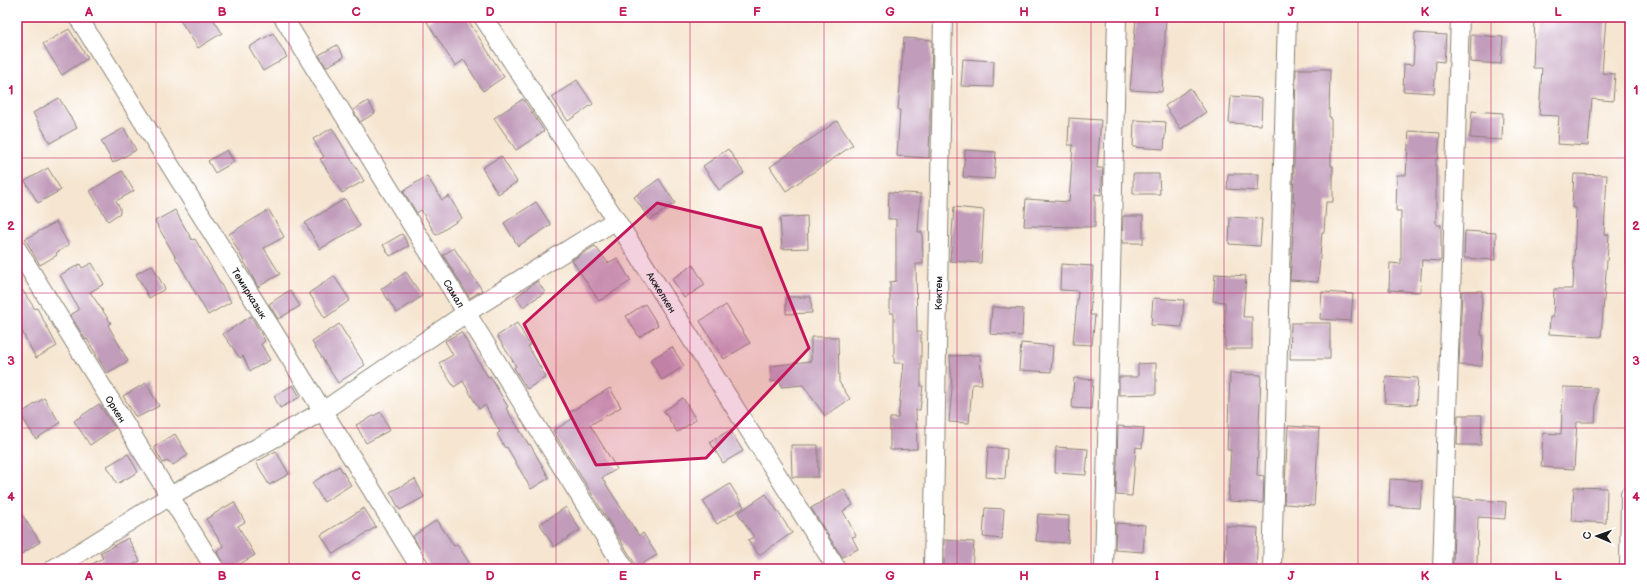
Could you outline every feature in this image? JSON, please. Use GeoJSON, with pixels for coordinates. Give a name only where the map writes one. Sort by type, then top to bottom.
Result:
{"type":"FeatureCollection","features":[{"type":"Feature","properties":{"kind":"street","name":"Темирказык"},"geometry":{"type":"LineString","coordinates":[[78,17],[421,569]]}},
{"type":"Feature","properties":{"kind":"street","name":"Самал"},"geometry":{"type":"LineString","coordinates":[[283,17],[625,569]]}},
{"type":"Feature","properties":{"kind":"street","name":"Акжелкен"},"geometry":{"type":"LineString","coordinates":[[484,17],[616,220],[837,569]]}},
{"type":"Feature","properties":{"kind":"street","name":"Көктем"},"geometry":{"type":"LineString","coordinates":[[933,569],[943,17]]}},
{"type":"Feature","properties":{"kind":"street"},"geometry":{"type":"LineString","coordinates":[[1104,569],[1118,17]]}},
{"type":"Feature","properties":{"kind":"street"},"geometry":{"type":"LineString","coordinates":[[1272,569],[1287,17]]}},
{"type":"Feature","properties":{"kind":"street"},"geometry":{"type":"LineString","coordinates":[[1442,569],[1460,17]]}},
{"type":"Feature","properties":{"kind":"street"},"geometry":{"type":"LineString","coordinates":[[53,569],[170,496],[323,411],[466,313],[616,220]]}},
{"type":"Feature","properties":{"kind":"street","name":"Оркен"},"geometry":{"type":"LineString","coordinates":[[17,249],[215,569]]}},
{"type":"Feature","properties":{"kind":"street"},"geometry":{"type":"LineString","coordinates":[[1629,569],[1630,494]]}},
{"type":"Feature","properties":{"kind":"highlighted area"},"geometry":{"type":"Polygon","coordinates":[[[657,203],[761,228],[809,348],[706,458],[596,465],[524,324],[657,203]]]}},
{"type":"Feature","properties":{"kind":"building"},"geometry":{"type":"Polygon","coordinates":[[[178,17],[212,17],[222,33],[198,48],[178,17]]]}},
{"type":"Feature","properties":{"kind":"building"},"geometry":{"type":"Polygon","coordinates":[[[436,17],[466,17],[504,77],[483,91],[464,60],[455,66],[427,22],[436,17]]]}},
{"type":"Feature","properties":{"kind":"building"},"geometry":{"type":"Polygon","coordinates":[[[1136,17],[1166,19],[1162,92],[1130,90],[1136,17]]]}},
{"type":"Feature","properties":{"kind":"building"},"geometry":{"type":"Polygon","coordinates":[[[1535,17],[1606,17],[1602,73],[1615,74],[1613,101],[1592,99],[1588,146],[1557,144],[1559,116],[1539,115],[1542,68],[1533,68],[1535,17]]]}},
{"type":"Feature","properties":{"kind":"building"},"geometry":{"type":"Polygon","coordinates":[[[69,29],[88,58],[62,75],[43,44],[69,29]]]}},
{"type":"Feature","properties":{"kind":"building"},"geometry":{"type":"Polygon","coordinates":[[[273,33],[287,57],[263,71],[249,47],[273,33]]]}},
{"type":"Feature","properties":{"kind":"building"},"geometry":{"type":"Polygon","coordinates":[[[1415,33],[1446,35],[1444,62],[1436,61],[1434,93],[1403,91],[1404,64],[1413,65],[1415,33]]]}},
{"type":"Feature","properties":{"kind":"building"},"geometry":{"type":"Polygon","coordinates":[[[1471,35],[1503,37],[1501,64],[1470,62],[1471,35]]]}},
{"type":"Feature","properties":{"kind":"building"},"geometry":{"type":"Polygon","coordinates":[[[904,38],[932,40],[929,158],[897,156],[900,110],[898,110],[904,38]]]}},
{"type":"Feature","properties":{"kind":"building"},"geometry":{"type":"Polygon","coordinates":[[[337,45],[344,57],[326,67],[319,55],[337,45]]]}},
{"type":"Feature","properties":{"kind":"building"},"geometry":{"type":"Polygon","coordinates":[[[963,59],[994,61],[993,87],[961,86],[963,59]]]}},
{"type":"Feature","properties":{"kind":"building"},"geometry":{"type":"Polygon","coordinates":[[[1296,69],[1330,69],[1329,117],[1331,117],[1333,202],[1326,202],[1318,282],[1290,280],[1295,202],[1293,202],[1296,69]]]}},
{"type":"Feature","properties":{"kind":"building"},"geometry":{"type":"Polygon","coordinates":[[[577,80],[593,104],[568,121],[552,97],[577,80]]]}},
{"type":"Feature","properties":{"kind":"building"},"geometry":{"type":"Polygon","coordinates":[[[1190,88],[1206,112],[1181,129],[1165,106],[1190,88]]]}},
{"type":"Feature","properties":{"kind":"building"},"geometry":{"type":"Polygon","coordinates":[[[1231,96],[1262,98],[1261,125],[1229,123],[1231,96]]]}},
{"type":"Feature","properties":{"kind":"building"},"geometry":{"type":"Polygon","coordinates":[[[59,98],[77,128],[50,143],[33,113],[59,98]]]}},
{"type":"Feature","properties":{"kind":"building"},"geometry":{"type":"Polygon","coordinates":[[[523,99],[544,131],[516,150],[494,118],[523,99]]]}},
{"type":"Feature","properties":{"kind":"building"},"geometry":{"type":"Polygon","coordinates":[[[368,101],[375,113],[360,122],[353,110],[368,101]]]}},
{"type":"Feature","properties":{"kind":"building"},"geometry":{"type":"Polygon","coordinates":[[[1472,111],[1503,113],[1502,140],[1470,138],[1472,111]]]}},
{"type":"Feature","properties":{"kind":"building"},"geometry":{"type":"Polygon","coordinates":[[[1069,118],[1101,120],[1097,168],[1103,168],[1101,195],[1095,194],[1095,227],[1024,226],[1026,199],[1069,202],[1073,145],[1068,145],[1069,118]]]}},
{"type":"Feature","properties":{"kind":"building"},"geometry":{"type":"Polygon","coordinates":[[[1134,120],[1166,122],[1164,149],[1133,147],[1134,120]]]}},
{"type":"Feature","properties":{"kind":"building"},"geometry":{"type":"Polygon","coordinates":[[[837,121],[853,145],[786,191],[770,167],[837,121]]]}},
{"type":"Feature","properties":{"kind":"building"},"geometry":{"type":"Polygon","coordinates":[[[124,128],[136,150],[113,163],[101,141],[124,128]]]}},
{"type":"Feature","properties":{"kind":"building"},"geometry":{"type":"Polygon","coordinates":[[[332,128],[364,181],[342,193],[320,159],[324,157],[313,139],[332,128]]]}},
{"type":"Feature","properties":{"kind":"building"},"geometry":{"type":"Polygon","coordinates":[[[1409,131],[1440,133],[1438,159],[1436,159],[1436,225],[1441,225],[1441,261],[1422,260],[1420,292],[1389,290],[1390,263],[1401,264],[1401,211],[1396,211],[1397,175],[1406,175],[1409,131]]]}},
{"type":"Feature","properties":{"kind":"building"},"geometry":{"type":"Polygon","coordinates":[[[728,149],[744,173],[719,190],[703,166],[728,149]]]}},
{"type":"Feature","properties":{"kind":"building"},"geometry":{"type":"Polygon","coordinates":[[[227,150],[234,162],[215,173],[208,161],[227,150]]]}},
{"type":"Feature","properties":{"kind":"building"},"geometry":{"type":"Polygon","coordinates":[[[965,150],[996,152],[994,179],[963,177],[965,150]]]}},
{"type":"Feature","properties":{"kind":"building"},"geometry":{"type":"Polygon","coordinates":[[[501,156],[517,182],[498,194],[482,168],[501,156]]]}},
{"type":"Feature","properties":{"kind":"building"},"geometry":{"type":"Polygon","coordinates":[[[48,168],[61,190],[38,203],[25,181],[48,168]]]}},
{"type":"Feature","properties":{"kind":"building"},"geometry":{"type":"Polygon","coordinates":[[[122,171],[134,191],[116,201],[120,208],[120,213],[108,221],[90,191],[122,171]]]}},
{"type":"Feature","properties":{"kind":"building"},"geometry":{"type":"Polygon","coordinates":[[[1133,174],[1159,174],[1160,194],[1133,194],[1133,174]]]}},
{"type":"Feature","properties":{"kind":"building"},"geometry":{"type":"Polygon","coordinates":[[[1228,174],[1259,174],[1258,191],[1227,189],[1228,174]]]}},
{"type":"Feature","properties":{"kind":"building"},"geometry":{"type":"Polygon","coordinates":[[[1574,174],[1607,175],[1604,234],[1609,235],[1601,337],[1549,334],[1550,317],[1553,317],[1554,289],[1573,289],[1576,208],[1572,208],[1574,174]]]}},
{"type":"Feature","properties":{"kind":"building"},"geometry":{"type":"Polygon","coordinates":[[[427,176],[442,200],[449,196],[462,218],[436,235],[421,210],[417,213],[403,191],[427,176]]]}},
{"type":"Feature","properties":{"kind":"building"},"geometry":{"type":"Polygon","coordinates":[[[659,179],[675,203],[650,220],[634,197],[659,179]]]}},
{"type":"Feature","properties":{"kind":"building"},"geometry":{"type":"Polygon","coordinates":[[[889,192],[921,194],[918,232],[922,232],[923,264],[916,264],[917,332],[921,332],[921,386],[923,386],[920,410],[916,410],[917,449],[890,450],[890,418],[898,418],[904,363],[894,363],[894,313],[890,313],[890,282],[896,281],[896,219],[888,219],[889,192]]]}},
{"type":"Feature","properties":{"kind":"building"},"geometry":{"type":"Polygon","coordinates":[[[345,199],[360,226],[320,249],[305,223],[345,199]]]}},
{"type":"Feature","properties":{"kind":"building"},"geometry":{"type":"Polygon","coordinates":[[[536,202],[551,225],[518,246],[504,223],[536,202]]]}},
{"type":"Feature","properties":{"kind":"building"},"geometry":{"type":"Polygon","coordinates":[[[954,207],[984,210],[981,263],[950,261],[954,207]]]}},
{"type":"Feature","properties":{"kind":"building"},"geometry":{"type":"Polygon","coordinates":[[[175,210],[192,240],[195,239],[231,302],[208,315],[155,221],[175,210]]]}},
{"type":"Feature","properties":{"kind":"building"},"geometry":{"type":"Polygon","coordinates":[[[269,210],[284,237],[264,248],[280,274],[258,287],[229,234],[269,210]]]}},
{"type":"Feature","properties":{"kind":"building"},"geometry":{"type":"Polygon","coordinates":[[[807,216],[808,248],[782,249],[780,218],[807,216]]]}},
{"type":"Feature","properties":{"kind":"building"},"geometry":{"type":"Polygon","coordinates":[[[1123,216],[1143,216],[1143,243],[1122,243],[1123,216]]]}},
{"type":"Feature","properties":{"kind":"building"},"geometry":{"type":"Polygon","coordinates":[[[1230,217],[1262,219],[1260,246],[1229,244],[1230,217]]]}},
{"type":"Feature","properties":{"kind":"building"},"geometry":{"type":"Polygon","coordinates":[[[56,222],[69,245],[56,253],[57,255],[40,265],[25,239],[56,222]]]}},
{"type":"Feature","properties":{"kind":"building"},"geometry":{"type":"Polygon","coordinates":[[[1465,231],[1496,233],[1495,260],[1464,258],[1465,231]]]}},
{"type":"Feature","properties":{"kind":"building"},"geometry":{"type":"Polygon","coordinates":[[[402,234],[409,246],[390,256],[383,245],[402,234]]]}},
{"type":"Feature","properties":{"kind":"building"},"geometry":{"type":"Polygon","coordinates":[[[595,246],[608,263],[617,258],[631,281],[599,301],[572,260],[595,246]]]}},
{"type":"Feature","properties":{"kind":"building"},"geometry":{"type":"Polygon","coordinates":[[[454,248],[482,290],[470,298],[443,255],[454,248]]]}},
{"type":"Feature","properties":{"kind":"building"},"geometry":{"type":"Polygon","coordinates":[[[92,263],[104,284],[90,292],[111,323],[108,325],[128,361],[107,373],[87,339],[86,340],[70,315],[79,310],[60,275],[80,264],[82,268],[92,263]]]}},
{"type":"Feature","properties":{"kind":"building"},"geometry":{"type":"Polygon","coordinates":[[[1061,264],[1093,266],[1090,315],[1095,315],[1092,345],[1073,344],[1078,291],[1060,290],[1061,264]]]}},
{"type":"Feature","properties":{"kind":"building"},"geometry":{"type":"Polygon","coordinates":[[[152,265],[165,289],[149,298],[136,274],[152,265]]]}},
{"type":"Feature","properties":{"kind":"building"},"geometry":{"type":"Polygon","coordinates":[[[693,265],[705,285],[684,298],[672,279],[693,265]]]}},
{"type":"Feature","properties":{"kind":"building"},"geometry":{"type":"Polygon","coordinates":[[[406,272],[422,296],[397,313],[381,289],[406,272]]]}},
{"type":"Feature","properties":{"kind":"building"},"geometry":{"type":"Polygon","coordinates":[[[1215,274],[1246,276],[1243,317],[1252,317],[1252,349],[1225,349],[1225,302],[1213,301],[1215,274]]]}},
{"type":"Feature","properties":{"kind":"building"},"geometry":{"type":"Polygon","coordinates":[[[334,276],[350,300],[325,318],[309,293],[334,276]]]}},
{"type":"Feature","properties":{"kind":"building"},"geometry":{"type":"Polygon","coordinates":[[[537,281],[545,292],[523,307],[516,297],[537,281]]]}},
{"type":"Feature","properties":{"kind":"building"},"geometry":{"type":"Polygon","coordinates":[[[17,282],[35,309],[37,308],[57,346],[36,358],[17,322],[17,282]]]}},
{"type":"Feature","properties":{"kind":"building"},"geometry":{"type":"Polygon","coordinates":[[[290,290],[300,306],[278,319],[269,304],[290,290]]]}},
{"type":"Feature","properties":{"kind":"building"},"geometry":{"type":"Polygon","coordinates":[[[1462,291],[1482,291],[1482,366],[1459,365],[1462,291]]]}},
{"type":"Feature","properties":{"kind":"building"},"geometry":{"type":"Polygon","coordinates":[[[1322,292],[1353,294],[1351,321],[1320,319],[1322,292]]]}},
{"type":"Feature","properties":{"kind":"building"},"geometry":{"type":"Polygon","coordinates":[[[786,297],[811,297],[812,313],[786,314],[786,297]]]}},
{"type":"Feature","properties":{"kind":"building"},"geometry":{"type":"Polygon","coordinates":[[[1153,298],[1184,300],[1182,327],[1151,325],[1153,298]]]}},
{"type":"Feature","properties":{"kind":"building"},"geometry":{"type":"Polygon","coordinates":[[[645,304],[658,325],[639,337],[626,316],[645,304]]]}},
{"type":"Feature","properties":{"kind":"building"},"geometry":{"type":"Polygon","coordinates":[[[726,305],[750,343],[724,359],[700,321],[726,305]]]}},
{"type":"Feature","properties":{"kind":"building"},"geometry":{"type":"Polygon","coordinates":[[[992,307],[1023,309],[1022,336],[990,334],[992,307]]]}},
{"type":"Feature","properties":{"kind":"building"},"geometry":{"type":"Polygon","coordinates":[[[251,316],[265,341],[261,344],[270,360],[250,371],[243,356],[240,358],[223,334],[251,316]]]}},
{"type":"Feature","properties":{"kind":"building"},"geometry":{"type":"Polygon","coordinates":[[[517,323],[546,377],[527,389],[514,368],[516,366],[497,336],[517,323]]]}},
{"type":"Feature","properties":{"kind":"building"},"geometry":{"type":"Polygon","coordinates":[[[1291,323],[1330,323],[1330,359],[1290,359],[1291,323]]]}},
{"type":"Feature","properties":{"kind":"building"},"geometry":{"type":"Polygon","coordinates":[[[339,324],[365,365],[338,383],[312,342],[339,324]]]}},
{"type":"Feature","properties":{"kind":"building"},"geometry":{"type":"Polygon","coordinates":[[[461,332],[488,377],[490,376],[508,407],[506,408],[529,445],[530,444],[549,478],[531,489],[507,447],[505,448],[497,434],[500,432],[485,405],[479,409],[463,381],[454,387],[439,363],[453,355],[445,341],[461,332]]]}},
{"type":"Feature","properties":{"kind":"building"},"geometry":{"type":"Polygon","coordinates":[[[811,337],[838,337],[839,382],[850,399],[825,416],[803,385],[781,387],[780,380],[771,382],[770,366],[811,361],[811,337]]]}},
{"type":"Feature","properties":{"kind":"building"},"geometry":{"type":"Polygon","coordinates":[[[1021,343],[1053,346],[1051,372],[1019,370],[1021,343]]]}},
{"type":"Feature","properties":{"kind":"building"},"geometry":{"type":"Polygon","coordinates":[[[672,347],[684,366],[662,380],[650,360],[672,347]]]}},
{"type":"Feature","properties":{"kind":"building"},"geometry":{"type":"Polygon","coordinates":[[[980,355],[982,384],[972,384],[969,423],[949,422],[952,388],[950,356],[980,355]]]}},
{"type":"Feature","properties":{"kind":"building"},"geometry":{"type":"Polygon","coordinates":[[[1156,363],[1156,394],[1119,395],[1119,377],[1138,377],[1138,364],[1156,363]]]}},
{"type":"Feature","properties":{"kind":"building"},"geometry":{"type":"Polygon","coordinates":[[[1230,373],[1261,375],[1257,475],[1264,476],[1263,503],[1228,501],[1231,450],[1227,450],[1230,373]]]}},
{"type":"Feature","properties":{"kind":"building"},"geometry":{"type":"Polygon","coordinates":[[[1386,376],[1418,378],[1416,405],[1385,403],[1386,376]]]}},
{"type":"Feature","properties":{"kind":"building"},"geometry":{"type":"Polygon","coordinates":[[[1074,378],[1093,380],[1091,409],[1072,408],[1074,378]]]}},
{"type":"Feature","properties":{"kind":"building"},"geometry":{"type":"Polygon","coordinates":[[[146,383],[159,406],[140,416],[135,416],[123,396],[146,383]]]}},
{"type":"Feature","properties":{"kind":"building"},"geometry":{"type":"Polygon","coordinates":[[[293,385],[300,397],[280,408],[274,396],[293,385]]]}},
{"type":"Feature","properties":{"kind":"building"},"geometry":{"type":"Polygon","coordinates":[[[1563,387],[1597,388],[1595,422],[1577,422],[1574,469],[1541,467],[1543,433],[1561,434],[1563,387]]]}},
{"type":"Feature","properties":{"kind":"building"},"geometry":{"type":"Polygon","coordinates":[[[610,388],[621,407],[590,425],[617,469],[602,478],[639,536],[643,533],[657,555],[637,567],[553,431],[572,419],[568,413],[610,388]]]}},
{"type":"Feature","properties":{"kind":"building"},"geometry":{"type":"Polygon","coordinates":[[[44,398],[60,423],[36,439],[20,414],[44,398]]]}},
{"type":"Feature","properties":{"kind":"building"},"geometry":{"type":"Polygon","coordinates":[[[683,398],[696,420],[677,432],[664,411],[683,398]]]}},
{"type":"Feature","properties":{"kind":"building"},"geometry":{"type":"Polygon","coordinates":[[[99,404],[115,428],[90,445],[74,421],[99,404]]]}},
{"type":"Feature","properties":{"kind":"building"},"geometry":{"type":"Polygon","coordinates":[[[381,412],[390,430],[366,443],[356,425],[381,412]]]}},
{"type":"Feature","properties":{"kind":"building"},"geometry":{"type":"Polygon","coordinates":[[[1458,415],[1482,415],[1481,445],[1457,445],[1458,415]]]}},
{"type":"Feature","properties":{"kind":"building"},"geometry":{"type":"Polygon","coordinates":[[[1118,426],[1144,428],[1142,448],[1136,447],[1132,496],[1116,495],[1118,426]]]}},
{"type":"Feature","properties":{"kind":"building"},"geometry":{"type":"Polygon","coordinates":[[[1288,426],[1319,428],[1314,506],[1284,504],[1288,426]]]}},
{"type":"Feature","properties":{"kind":"building"},"geometry":{"type":"Polygon","coordinates":[[[730,430],[743,451],[723,463],[710,442],[730,430]]]}},
{"type":"Feature","properties":{"kind":"building"},"geometry":{"type":"Polygon","coordinates":[[[175,434],[188,455],[173,465],[167,461],[163,463],[154,447],[175,434]]]}},
{"type":"Feature","properties":{"kind":"building"},"geometry":{"type":"Polygon","coordinates":[[[791,445],[818,445],[818,477],[792,477],[791,445]]]}},
{"type":"Feature","properties":{"kind":"building"},"geometry":{"type":"Polygon","coordinates":[[[988,447],[1007,449],[1005,479],[986,477],[988,447]]]}},
{"type":"Feature","properties":{"kind":"building"},"geometry":{"type":"Polygon","coordinates":[[[1056,447],[1088,449],[1086,475],[1055,473],[1056,447]]]}},
{"type":"Feature","properties":{"kind":"building"},"geometry":{"type":"Polygon","coordinates":[[[276,451],[289,474],[269,485],[256,462],[276,451]]]}},
{"type":"Feature","properties":{"kind":"building"},"geometry":{"type":"Polygon","coordinates":[[[128,454],[138,472],[117,484],[107,466],[128,454]]]}},
{"type":"Feature","properties":{"kind":"building"},"geometry":{"type":"Polygon","coordinates":[[[339,466],[351,485],[324,502],[312,483],[339,466]]]}},
{"type":"Feature","properties":{"kind":"building"},"geometry":{"type":"Polygon","coordinates":[[[415,479],[424,497],[400,510],[390,492],[415,479]]]}},
{"type":"Feature","properties":{"kind":"building"},"geometry":{"type":"Polygon","coordinates":[[[1390,479],[1422,481],[1420,508],[1389,506],[1390,479]]]}},
{"type":"Feature","properties":{"kind":"building"},"geometry":{"type":"Polygon","coordinates":[[[730,484],[744,507],[717,524],[703,501],[730,484]]]}},
{"type":"Feature","properties":{"kind":"building"},"geometry":{"type":"Polygon","coordinates":[[[1574,487],[1607,488],[1606,523],[1572,521],[1574,487]]]}},
{"type":"Feature","properties":{"kind":"building"},"geometry":{"type":"Polygon","coordinates":[[[844,489],[853,505],[843,511],[856,536],[852,537],[858,549],[842,557],[811,508],[844,489]]]}},
{"type":"Feature","properties":{"kind":"building"},"geometry":{"type":"Polygon","coordinates":[[[766,494],[792,533],[759,555],[748,540],[754,537],[738,513],[766,494]]]}},
{"type":"Feature","properties":{"kind":"building"},"geometry":{"type":"Polygon","coordinates":[[[1455,498],[1506,502],[1505,519],[1478,517],[1477,565],[1453,564],[1455,498]]]}},
{"type":"Feature","properties":{"kind":"building"},"geometry":{"type":"Polygon","coordinates":[[[234,502],[245,522],[238,526],[255,555],[232,569],[226,569],[217,552],[224,547],[206,519],[234,502]]]}},
{"type":"Feature","properties":{"kind":"building"},"geometry":{"type":"Polygon","coordinates":[[[17,507],[40,542],[17,557],[17,507]]]}},
{"type":"Feature","properties":{"kind":"building"},"geometry":{"type":"Polygon","coordinates":[[[566,507],[580,530],[554,547],[540,524],[566,507]]]}},
{"type":"Feature","properties":{"kind":"building"},"geometry":{"type":"Polygon","coordinates":[[[364,508],[376,527],[333,554],[321,535],[364,508]]]}},
{"type":"Feature","properties":{"kind":"building"},"geometry":{"type":"Polygon","coordinates":[[[985,508],[1004,509],[1002,539],[983,537],[985,508]]]}},
{"type":"Feature","properties":{"kind":"building"},"geometry":{"type":"Polygon","coordinates":[[[1038,514],[1069,516],[1068,543],[1036,541],[1038,514]]]}},
{"type":"Feature","properties":{"kind":"building"},"geometry":{"type":"Polygon","coordinates":[[[437,520],[454,546],[457,544],[470,564],[462,569],[431,569],[413,536],[437,520]]]}},
{"type":"Feature","properties":{"kind":"building"},"geometry":{"type":"Polygon","coordinates":[[[1116,523],[1145,525],[1143,552],[1115,550],[1116,523]]]}},
{"type":"Feature","properties":{"kind":"building"},"geometry":{"type":"Polygon","coordinates":[[[1226,526],[1258,528],[1256,569],[1225,569],[1226,526]]]}},
{"type":"Feature","properties":{"kind":"building"},"geometry":{"type":"Polygon","coordinates":[[[128,538],[140,561],[125,569],[83,569],[103,558],[100,553],[128,538]]]}},
{"type":"Feature","properties":{"kind":"building"},"geometry":{"type":"Polygon","coordinates":[[[944,540],[974,542],[972,569],[944,567],[944,540]]]}}]}
